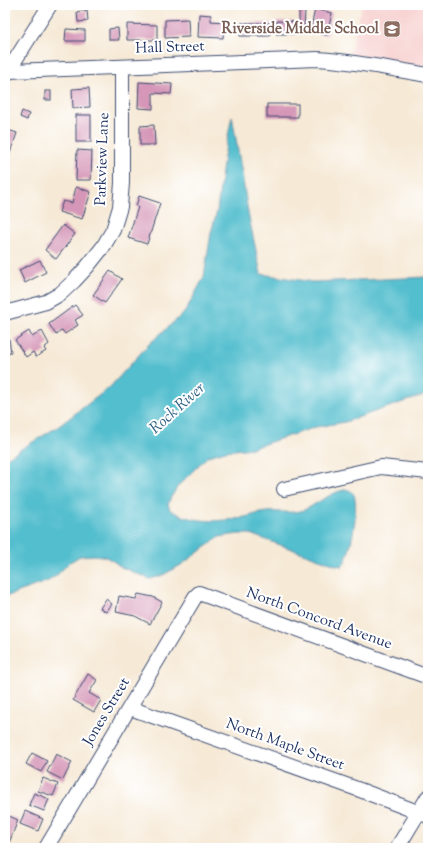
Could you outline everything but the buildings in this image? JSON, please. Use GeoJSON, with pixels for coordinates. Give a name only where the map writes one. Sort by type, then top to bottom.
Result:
{"type":"FeatureCollection","features":[{"type":"Feature","properties":{"kind":"street"},"geometry":{"type":"LineString","coordinates":[[6,73],[50,5]]}},
{"type":"Feature","properties":{"kind":"street","name":"Hall Street"},"geometry":{"type":"LineString","coordinates":[[6,73],[317,59],[339,60],[428,75]]}},
{"type":"Feature","properties":{"kind":"street","name":"Parkview Lane"},"geometry":{"type":"LineString","coordinates":[[5,313],[46,302],[60,294],[74,281],[103,248],[113,230],[120,207],[122,183],[122,68]]}},
{"type":"Feature","properties":{"kind":"street"},"geometry":{"type":"LineString","coordinates":[[284,488],[381,467],[428,472]]}},
{"type":"Feature","properties":{"kind":"street","name":"North Concord Avenue"},"geometry":{"type":"LineString","coordinates":[[199,593],[428,677]]}},
{"type":"Feature","properties":{"kind":"street","name":"Jones Street"},"geometry":{"type":"LineString","coordinates":[[46,848],[199,593]]}},
{"type":"Feature","properties":{"kind":"street","name":"North Maple Street"},"geometry":{"type":"LineString","coordinates":[[130,708],[423,814]]}},
{"type":"Feature","properties":{"kind":"street"},"geometry":{"type":"LineString","coordinates":[[396,848],[423,814],[428,796]]}},
{"type":"Feature","properties":{"kind":"shaded area","name":"Riverside Middle School"},"geometry":{"type":"Polygon","coordinates":[[[362,5],[428,5],[428,67],[350,54],[362,5]]]}},
{"type":"Feature","properties":{"kind":"water","name":"Rock River"},"geometry":{"type":"Polygon","coordinates":[[[232,116],[248,213],[261,274],[313,282],[428,277],[428,394],[345,422],[316,427],[252,448],[225,451],[208,456],[178,486],[168,504],[170,510],[179,514],[196,519],[213,521],[241,518],[267,512],[290,512],[304,510],[335,493],[349,490],[354,495],[356,510],[355,521],[351,543],[342,566],[250,534],[238,534],[219,537],[181,565],[161,576],[150,579],[121,567],[106,557],[94,555],[80,556],[70,562],[57,575],[48,581],[5,597],[5,459],[59,426],[110,387],[148,345],[185,312],[204,277],[211,233],[217,211],[224,156],[232,116]]]}},
{"type":"Feature","properties":{"kind":"place","name":"Riverside Middle School"},"geometry":{"type":"Point","coordinates":[392,29]}}]}
